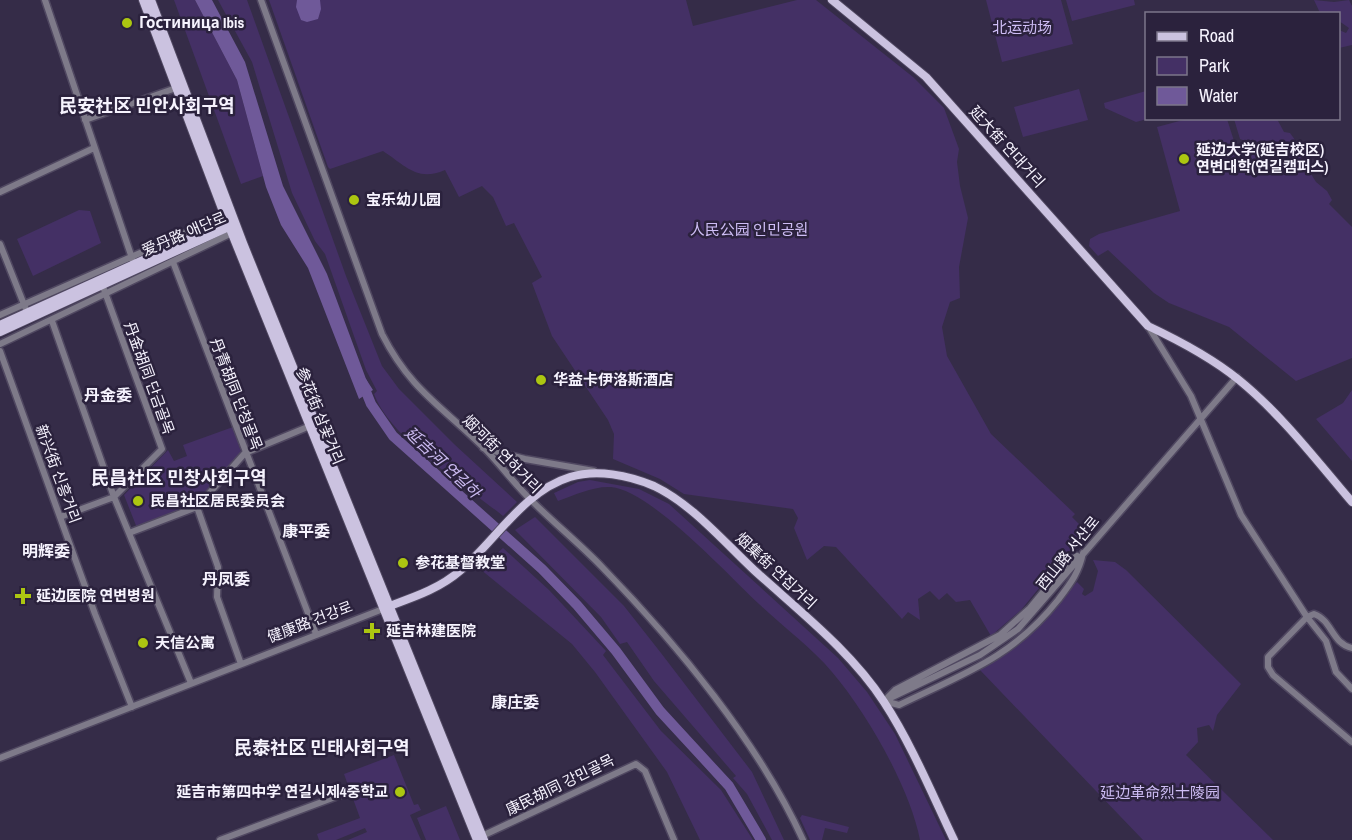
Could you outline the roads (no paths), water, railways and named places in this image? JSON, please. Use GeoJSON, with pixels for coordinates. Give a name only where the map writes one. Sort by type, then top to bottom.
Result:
{"type":"FeatureCollection","features":[{"type":"Feature","properties":{"kind":"main road","name":"参花街 삼꽃거리"},"geometry":{"type":"LineString","coordinates":[[143,0],[176,88],[386,608]]}},
{"type":"Feature","properties":{"kind":"main road","name":"参花街 삼꽃거리"},"geometry":{"type":"LineString","coordinates":[[151,0],[233,235],[481,839]]}},
{"type":"Feature","properties":{"kind":"main road","name":"延大街 연대거리"},"geometry":{"type":"LineString","coordinates":[[832,0],[926,77],[1148,326],[1179,341],[1236,377],[1269,407],[1352,502]]}},
{"type":"Feature","properties":{"kind":"main road","name":"爱丹路 애단로"},"geometry":{"type":"LineString","coordinates":[[0,325],[25,308],[134,264],[230,221]]}},
{"type":"Feature","properties":{"kind":"main road","name":"爱丹路 애단로"},"geometry":{"type":"LineString","coordinates":[[0,332],[230,221]]}},
{"type":"Feature","properties":{"kind":"main road","name":"健康路 건강로"},"geometry":{"type":"LineString","coordinates":[[386,608],[429,591],[448,580],[471,561],[543,489],[562,480],[602,473]]}},
{"type":"Feature","properties":{"kind":"main road","name":"烟集街 연집거리"},"geometry":{"type":"LineString","coordinates":[[602,473],[646,483],[676,500],[833,643],[884,701],[912,752],[954,840]]}},
{"type":"Feature","properties":{"kind":"street"},"geometry":{"type":"LineString","coordinates":[[45,0],[134,264]]}},
{"type":"Feature","properties":{"kind":"street","name":"烟河街 연하거리"},"geometry":{"type":"LineString","coordinates":[[261,0],[382,334],[397,362],[420,392],[483,447],[531,501],[601,566],[690,669],[763,766],[790,812],[803,840]]}},
{"type":"Feature","properties":{"kind":"street"},"geometry":{"type":"LineString","coordinates":[[85,120],[176,88]]}},
{"type":"Feature","properties":{"kind":"street"},"geometry":{"type":"LineString","coordinates":[[0,192],[94,148]]}},
{"type":"Feature","properties":{"kind":"street","name":"爱丹路 애단로"},"geometry":{"type":"LineString","coordinates":[[0,315],[25,308],[130,255],[230,221]]}},
{"type":"Feature","properties":{"kind":"street","name":"爱丹路 애단로"},"geometry":{"type":"LineString","coordinates":[[0,344],[233,235]]}},
{"type":"Feature","properties":{"kind":"street"},"geometry":{"type":"LineString","coordinates":[[0,244],[25,308]]}},
{"type":"Feature","properties":{"kind":"street","name":"丹青胡同 단청골목"},"geometry":{"type":"LineString","coordinates":[[173,262],[316,634]]}},
{"type":"Feature","properties":{"kind":"street","name":"丹金胡同 단금골목"},"geometry":{"type":"LineString","coordinates":[[102,284],[162,449],[114,497]]}},
{"type":"Feature","properties":{"kind":"street"},"geometry":{"type":"LineString","coordinates":[[52,321],[114,497],[191,683]]}},
{"type":"Feature","properties":{"kind":"street","name":"延大街 연대거리"},"geometry":{"type":"LineString","coordinates":[[1148,326],[1184,382],[1203,420],[1241,515],[1307,617],[1326,641],[1336,672],[1352,689]]}},
{"type":"Feature","properties":{"kind":"street","name":"新兴街 신흥거리"},"geometry":{"type":"LineString","coordinates":[[0,351],[132,707]]}},
{"type":"Feature","properties":{"kind":"street","name":"西山路 서산로"},"geometry":{"type":"LineString","coordinates":[[884,701],[980,655],[1005,639],[1029,618],[1083,552],[1203,420],[1236,377]]}},
{"type":"Feature","properties":{"kind":"street"},"geometry":{"type":"LineString","coordinates":[[129,533],[197,507],[245,453],[310,426]]}},
{"type":"Feature","properties":{"kind":"street","name":"烟集街 연집거리"},"geometry":{"type":"LineString","coordinates":[[483,447],[525,459],[602,473]]}},
{"type":"Feature","properties":{"kind":"street"},"geometry":{"type":"LineString","coordinates":[[60,517],[114,497]]}},
{"type":"Feature","properties":{"kind":"street"},"geometry":{"type":"LineString","coordinates":[[197,507],[218,567],[217,597],[241,664]]}},
{"type":"Feature","properties":{"kind":"street"},"geometry":{"type":"LineString","coordinates":[[884,701],[899,705],[989,662],[1016,645],[1048,612],[1076,576],[1083,552]]}},
{"type":"Feature","properties":{"kind":"street","name":"健康路 건강로"},"geometry":{"type":"LineString","coordinates":[[0,758],[386,608]]}},
{"type":"Feature","properties":{"kind":"street"},"geometry":{"type":"LineString","coordinates":[[1352,648],[1339,643],[1320,616],[1314,614],[1307,617],[1273,649],[1268,657],[1268,668],[1273,675],[1352,742]]}},
{"type":"Feature","properties":{"kind":"street","name":"康民胡同 강민골목"},"geometry":{"type":"LineString","coordinates":[[481,839],[636,764],[645,771],[674,840]]}},
{"type":"Feature","properties":{"kind":"street"},"geometry":{"type":"LineString","coordinates":[[220,840],[346,793]]}},
{"type":"Feature","properties":{"kind":"water"},"geometry":{"type":"Polygon","coordinates":[[[195,0],[212,0],[245,62],[283,186],[327,274],[366,379],[373,390],[359,399],[308,268],[281,225],[266,187],[237,80],[195,0]]]}},
{"type":"Feature","properties":{"kind":"water"},"geometry":{"type":"Polygon","coordinates":[[[297,0],[320,0],[321,9],[318,19],[307,22],[301,20],[296,7],[297,0]]]}},
{"type":"Feature","properties":{"kind":"waterway","name":"延吉河 연길하"},"geometry":{"type":"LineString","coordinates":[[362,382],[371,404],[393,436],[542,569],[577,605],[616,651],[660,711],[729,786],[761,840]]}},
{"type":"Feature","properties":{"kind":"place","name":"Гостиница Ibis"},"geometry":{"type":"Point","coordinates":[127,23]}},
{"type":"Feature","properties":{"kind":"place","name":"延边大学(延吉校区) 연변대학(연길캠퍼스)"},"geometry":{"type":"Point","coordinates":[1184,159]}},
{"type":"Feature","properties":{"kind":"place","name":"宝乐幼儿园"},"geometry":{"type":"Point","coordinates":[354,200]}},
{"type":"Feature","properties":{"kind":"place","name":"华益卡伊洛斯酒店"},"geometry":{"type":"Point","coordinates":[541,380]}},
{"type":"Feature","properties":{"kind":"place","name":"民昌社区居民委员会"},"geometry":{"type":"Point","coordinates":[138,501]}},
{"type":"Feature","properties":{"kind":"place","name":"参花基督教堂"},"geometry":{"type":"Point","coordinates":[403,563]}},
{"type":"Feature","properties":{"kind":"place","name":"延边医院 연변병원"},"geometry":{"type":"Point","coordinates":[23,596]}},
{"type":"Feature","properties":{"kind":"place","name":"延吉林建医院"},"geometry":{"type":"Point","coordinates":[372,631]}},
{"type":"Feature","properties":{"kind":"place","name":"天信公寓"},"geometry":{"type":"Point","coordinates":[143,643]}},
{"type":"Feature","properties":{"kind":"place","name":"延吉市第四中学 연길시제4중학교"},"geometry":{"type":"Point","coordinates":[400,792]}},
{"type":"Feature","properties":{"kind":"district","name":"民安社区 민안사회구역"},"geometry":{"type":"Point","coordinates":[147,106]}},
{"type":"Feature","properties":{"kind":"district","name":"丹金委"},"geometry":{"type":"Point","coordinates":[108,395]}},
{"type":"Feature","properties":{"kind":"district","name":"民昌社区 민창사회구역"},"geometry":{"type":"Point","coordinates":[179,478]}},
{"type":"Feature","properties":{"kind":"district","name":"康平委"},"geometry":{"type":"Point","coordinates":[306,531]}},
{"type":"Feature","properties":{"kind":"district","name":"明辉委"},"geometry":{"type":"Point","coordinates":[46,551]}},
{"type":"Feature","properties":{"kind":"district","name":"丹凤委"},"geometry":{"type":"Point","coordinates":[226,579]}},
{"type":"Feature","properties":{"kind":"district","name":"康庄委"},"geometry":{"type":"Point","coordinates":[515,702]}},
{"type":"Feature","properties":{"kind":"district","name":"民泰社区 민태사회구역"},"geometry":{"type":"Point","coordinates":[322,748]}},
{"type":"Feature","properties":{"kind":"park label","name":"北运动场"},"geometry":{"type":"Point","coordinates":[1022,28]}},
{"type":"Feature","properties":{"kind":"park label","name":"人民公园 인민공원"},"geometry":{"type":"Point","coordinates":[749,230]}},
{"type":"Feature","properties":{"kind":"park label","name":"延边革命烈士陵园"},"geometry":{"type":"Point","coordinates":[1160,793]}}]}
